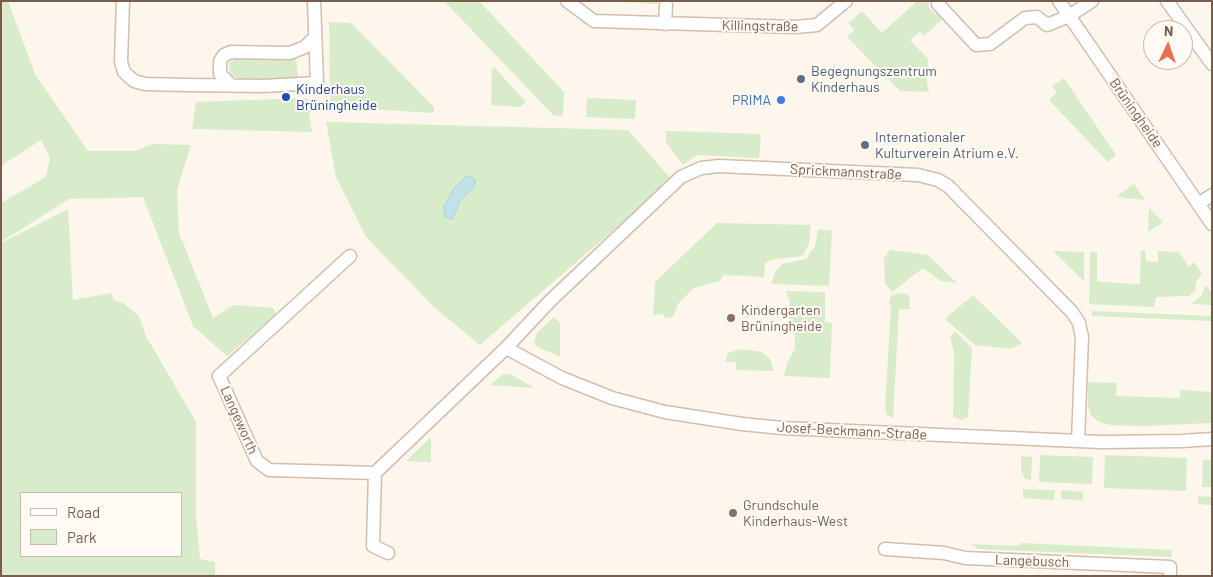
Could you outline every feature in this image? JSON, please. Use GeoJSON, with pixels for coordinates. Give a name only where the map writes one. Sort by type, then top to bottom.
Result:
{"type":"FeatureCollection","features":[{"type":"Feature","properties":{"kind":"street"},"geometry":{"type":"LineString","coordinates":[[123,1],[121,62],[124,72],[134,80],[170,85],[317,83],[314,1]]}},
{"type":"Feature","properties":{"kind":"street","name":"Killingstraße"},"geometry":{"type":"LineString","coordinates":[[567,1],[594,21],[808,27],[817,25],[846,1]]}},
{"type":"Feature","properties":{"kind":"street","name":"Brüningheide"},"geometry":{"type":"LineString","coordinates":[[1059,1],[1212,224]]}},
{"type":"Feature","properties":{"kind":"street"},"geometry":{"type":"LineString","coordinates":[[938,4],[976,44],[990,44],[1025,18],[1038,17],[1047,25],[1069,16],[1092,1]]}},
{"type":"Feature","properties":{"kind":"street"},"geometry":{"type":"LineString","coordinates":[[1167,1],[1212,64]]}},
{"type":"Feature","properties":{"kind":"street"},"geometry":{"type":"LineString","coordinates":[[665,24],[666,5]]}},
{"type":"Feature","properties":{"kind":"street"},"geometry":{"type":"LineString","coordinates":[[231,85],[220,74],[220,60],[224,55],[231,52],[290,53],[305,47],[314,38]]}},
{"type":"Feature","properties":{"kind":"street","name":"Sprickmannstraße"},"geometry":{"type":"LineString","coordinates":[[506,348],[578,274],[681,177],[694,170],[719,166],[918,175],[938,180],[954,190],[1078,319],[1082,332],[1078,441]]}},
{"type":"Feature","properties":{"kind":"street"},"geometry":{"type":"LineString","coordinates":[[1198,204],[1212,194]]}},
{"type":"Feature","properties":{"kind":"street","name":"Langeworth"},"geometry":{"type":"LineString","coordinates":[[350,256],[219,376],[257,461],[269,470],[375,474]]}},
{"type":"Feature","properties":{"kind":"street"},"geometry":{"type":"LineString","coordinates":[[388,553],[373,546],[375,474],[506,348]]}},
{"type":"Feature","properties":{"kind":"street","name":"Josef-Beckmann-Straße"},"geometry":{"type":"LineString","coordinates":[[506,348],[585,388],[640,406],[687,416],[782,428],[1078,441],[1182,441],[1212,439]]}},
{"type":"Feature","properties":{"kind":"street","name":"Langebusch"},"geometry":{"type":"LineString","coordinates":[[885,549],[944,552],[965,558],[1170,567],[1170,576]]}},
{"type":"Feature","properties":{"kind":"green space"},"geometry":{"type":"Polygon","coordinates":[[[1,1],[8,1],[35,74],[88,151],[135,151],[153,144],[191,145],[177,190],[179,233],[213,318],[234,305],[273,308],[277,314],[227,356],[193,326],[143,197],[69,199],[1,242],[1,203],[46,177],[50,158],[41,140],[1,166],[1,1]]]}},
{"type":"Feature","properties":{"kind":"green space"},"geometry":{"type":"Polygon","coordinates":[[[444,1],[479,1],[564,92],[563,116],[553,115],[444,1]]]}},
{"type":"Feature","properties":{"kind":"green space"},"geometry":{"type":"Polygon","coordinates":[[[607,1],[658,1],[658,4],[607,1]]]}},
{"type":"Feature","properties":{"kind":"green space"},"geometry":{"type":"Polygon","coordinates":[[[917,1],[929,1],[929,7],[935,14],[941,14],[945,17],[924,36],[920,32],[910,40],[928,59],[927,83],[929,92],[900,91],[847,37],[854,30],[848,23],[862,11],[882,33],[917,1]]]}},
{"type":"Feature","properties":{"kind":"green space"},"geometry":{"type":"Polygon","coordinates":[[[329,22],[351,23],[434,107],[434,113],[330,107],[329,22]]]}},
{"type":"Feature","properties":{"kind":"green space"},"geometry":{"type":"Polygon","coordinates":[[[238,58],[296,58],[298,76],[296,79],[243,81],[232,75],[229,71],[230,62],[238,58]]]}},
{"type":"Feature","properties":{"kind":"green space"},"geometry":{"type":"Polygon","coordinates":[[[494,67],[526,102],[520,107],[491,105],[492,71],[494,67]]]}},
{"type":"Feature","properties":{"kind":"green space"},"geometry":{"type":"Polygon","coordinates":[[[1064,78],[1116,155],[1108,162],[1049,100],[1057,92],[1052,86],[1064,78]]]}},
{"type":"Feature","properties":{"kind":"green space"},"geometry":{"type":"Polygon","coordinates":[[[307,98],[312,132],[192,129],[196,102],[307,98]]]}},
{"type":"Feature","properties":{"kind":"green space"},"geometry":{"type":"Polygon","coordinates":[[[587,98],[636,100],[635,119],[586,117],[587,98]]]}},
{"type":"Feature","properties":{"kind":"green space"},"geometry":{"type":"Polygon","coordinates":[[[326,122],[628,130],[672,180],[480,345],[434,307],[366,237],[336,177],[326,122]]]}},
{"type":"Feature","properties":{"kind":"green space"},"geometry":{"type":"Polygon","coordinates":[[[666,131],[761,134],[759,158],[697,155],[683,165],[666,142],[666,131]]]}},
{"type":"Feature","properties":{"kind":"green space"},"geometry":{"type":"Polygon","coordinates":[[[1134,184],[1145,200],[1116,197],[1134,184]]]}},
{"type":"Feature","properties":{"kind":"green space"},"geometry":{"type":"Polygon","coordinates":[[[1149,208],[1163,222],[1148,232],[1149,208]]]}},
{"type":"Feature","properties":{"kind":"green space"},"geometry":{"type":"Polygon","coordinates":[[[68,209],[73,300],[111,293],[114,300],[123,303],[139,316],[146,336],[196,422],[196,517],[200,559],[215,562],[215,576],[1,576],[1,243],[68,209]]]}},
{"type":"Feature","properties":{"kind":"green space"},"geometry":{"type":"Polygon","coordinates":[[[717,223],[811,225],[809,243],[804,254],[798,257],[773,259],[765,263],[764,277],[723,275],[720,281],[694,288],[678,304],[673,317],[665,318],[663,314],[653,315],[655,282],[717,223]]]}},
{"type":"Feature","properties":{"kind":"green space"},"geometry":{"type":"Polygon","coordinates":[[[818,229],[832,231],[829,286],[771,284],[775,272],[782,264],[806,259],[815,246],[818,229]]]}},
{"type":"Feature","properties":{"kind":"green space"},"geometry":{"type":"Polygon","coordinates":[[[890,250],[928,255],[957,283],[941,281],[923,268],[892,292],[885,284],[884,258],[890,250]]]}},
{"type":"Feature","properties":{"kind":"green space"},"geometry":{"type":"Polygon","coordinates":[[[1141,250],[1145,251],[1146,261],[1158,262],[1158,251],[1179,252],[1189,267],[1194,262],[1202,274],[1197,280],[1195,291],[1189,296],[1156,297],[1154,307],[1089,304],[1090,252],[1097,252],[1097,282],[1140,284],[1141,250]]]}},
{"type":"Feature","properties":{"kind":"green space"},"geometry":{"type":"Polygon","coordinates":[[[1053,251],[1084,252],[1084,281],[1053,251]]]}},
{"type":"Feature","properties":{"kind":"green space"},"geometry":{"type":"Polygon","coordinates":[[[1206,285],[1212,293],[1212,305],[1191,304],[1201,297],[1206,285]]]}},
{"type":"Feature","properties":{"kind":"green space"},"geometry":{"type":"Polygon","coordinates":[[[786,291],[825,292],[825,322],[832,323],[830,378],[784,376],[787,363],[795,349],[795,333],[788,316],[790,304],[786,291]]]}},
{"type":"Feature","properties":{"kind":"green space"},"geometry":{"type":"Polygon","coordinates":[[[903,293],[909,295],[910,309],[899,309],[893,418],[887,415],[885,408],[891,308],[889,301],[892,295],[903,293]]]}},
{"type":"Feature","properties":{"kind":"green space"},"geometry":{"type":"Polygon","coordinates":[[[973,295],[1022,343],[1011,349],[975,345],[945,319],[973,295]]]}},
{"type":"Feature","properties":{"kind":"green space"},"geometry":{"type":"Polygon","coordinates":[[[1092,311],[1212,316],[1212,321],[1092,316],[1092,311]]]}},
{"type":"Feature","properties":{"kind":"green space"},"geometry":{"type":"Polygon","coordinates":[[[554,317],[560,323],[560,357],[536,346],[534,342],[537,333],[554,317]]]}},
{"type":"Feature","properties":{"kind":"green space"},"geometry":{"type":"Polygon","coordinates":[[[955,331],[972,348],[968,417],[961,420],[953,417],[954,352],[950,337],[955,331]]]}},
{"type":"Feature","properties":{"kind":"green space"},"geometry":{"type":"Polygon","coordinates":[[[741,349],[761,352],[770,359],[774,371],[736,370],[736,362],[725,362],[728,353],[741,349]]]}},
{"type":"Feature","properties":{"kind":"green space"},"geometry":{"type":"Polygon","coordinates":[[[503,374],[512,375],[535,388],[490,385],[503,374]]]}},
{"type":"Feature","properties":{"kind":"green space"},"geometry":{"type":"Polygon","coordinates":[[[1088,382],[1117,383],[1116,396],[1180,398],[1180,390],[1212,392],[1212,423],[1142,426],[1111,425],[1099,422],[1091,415],[1088,406],[1088,382]]]}},
{"type":"Feature","properties":{"kind":"green space"},"geometry":{"type":"Polygon","coordinates":[[[431,437],[431,462],[406,461],[431,437]]]}},
{"type":"Feature","properties":{"kind":"green space"},"geometry":{"type":"Polygon","coordinates":[[[1040,455],[1093,457],[1092,484],[1039,482],[1040,455]]]}},
{"type":"Feature","properties":{"kind":"green space"},"geometry":{"type":"Polygon","coordinates":[[[1105,455],[1187,458],[1186,491],[1104,488],[1105,455]]]}},
{"type":"Feature","properties":{"kind":"green space"},"geometry":{"type":"Polygon","coordinates":[[[1021,456],[1032,457],[1031,480],[1025,479],[1021,470],[1021,456]]]}},
{"type":"Feature","properties":{"kind":"green space"},"geometry":{"type":"Polygon","coordinates":[[[1203,460],[1212,460],[1212,487],[1202,487],[1203,460]]]}},
{"type":"Feature","properties":{"kind":"green space"},"geometry":{"type":"Polygon","coordinates":[[[1023,489],[1055,490],[1054,500],[1023,498],[1023,489]]]}},
{"type":"Feature","properties":{"kind":"green space"},"geometry":{"type":"Polygon","coordinates":[[[1061,490],[1083,492],[1083,500],[1061,499],[1061,490]]]}},
{"type":"Feature","properties":{"kind":"green space"},"geometry":{"type":"Polygon","coordinates":[[[1198,496],[1212,497],[1212,505],[1198,504],[1198,496]]]}},
{"type":"Feature","properties":{"kind":"green space"},"geometry":{"type":"Polygon","coordinates":[[[1021,543],[1172,550],[1171,557],[978,549],[970,544],[1018,546],[1021,543]]]}},
{"type":"Feature","properties":{"kind":"water"},"geometry":{"type":"Polygon","coordinates":[[[467,176],[476,181],[473,188],[461,199],[452,219],[445,217],[444,206],[455,187],[467,176]]]}},
{"type":"Feature","properties":{"kind":"place","name":"Begegnungszentrum Kinderhaus"},"geometry":{"type":"Point","coordinates":[801,79]}},
{"type":"Feature","properties":{"kind":"place","name":"Kinderhaus Brüningheide"},"geometry":{"type":"Point","coordinates":[286,97]}},
{"type":"Feature","properties":{"kind":"place","name":"PRIMA"},"geometry":{"type":"Point","coordinates":[781,100]}},
{"type":"Feature","properties":{"kind":"place","name":"Internationaler Kulturverein Atrium e.V."},"geometry":{"type":"Point","coordinates":[865,145]}},
{"type":"Feature","properties":{"kind":"place","name":"Kindergarten Brüningheide"},"geometry":{"type":"Point","coordinates":[731,318]}},
{"type":"Feature","properties":{"kind":"place","name":"Grundschule Kinderhaus-West"},"geometry":{"type":"Point","coordinates":[733,513]}}]}
